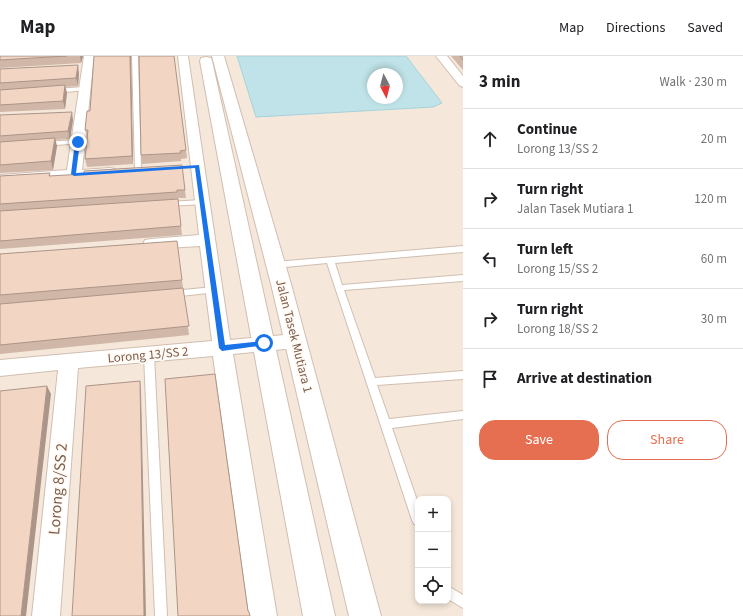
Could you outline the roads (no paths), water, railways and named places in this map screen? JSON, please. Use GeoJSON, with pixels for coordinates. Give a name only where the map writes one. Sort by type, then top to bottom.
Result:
{"type":"FeatureCollection","features":[{"type":"Feature","properties":{"kind":"street"},"geometry":{"type":"LineString","coordinates":[[183,56],[190,167],[202,202],[222,348],[263,616]]}},
{"type":"Feature","properties":{"kind":"street"},"geometry":{"type":"LineString","coordinates":[[205,56],[318,616]]}},
{"type":"Feature","properties":{"kind":"street","name":"Jalan Tasek Mutiara 1"},"geometry":{"type":"LineString","coordinates":[[218,56],[275,264],[365,616]]}},
{"type":"Feature","properties":{"kind":"street"},"geometry":{"type":"LineString","coordinates":[[444,60],[463,66]]}},
{"type":"Feature","properties":{"kind":"street"},"geometry":{"type":"LineString","coordinates":[[444,60],[463,83]]}},
{"type":"Feature","properties":{"kind":"street"},"geometry":{"type":"LineString","coordinates":[[74,174],[84,89],[85,64]]}},
{"type":"Feature","properties":{"kind":"street"},"geometry":{"type":"LineString","coordinates":[[67,114],[81,114]]}},
{"type":"Feature","properties":{"kind":"street"},"geometry":{"type":"LineString","coordinates":[[0,179],[153,169]]}},
{"type":"Feature","properties":{"kind":"street"},"geometry":{"type":"LineString","coordinates":[[138,245],[208,240]]}},
{"type":"Feature","properties":{"kind":"street","name":"Lorong 13/SS 2"},"geometry":{"type":"LineString","coordinates":[[0,368],[295,341]]}},
{"type":"Feature","properties":{"kind":"street","name":"Lorong 8/SS 2"},"geometry":{"type":"LineString","coordinates":[[46,616],[69,362]]}},
{"type":"Feature","properties":{"kind":"lane"},"geometry":{"type":"LineString","coordinates":[[135,56],[138,170]]}},
{"type":"Feature","properties":{"kind":"lane"},"geometry":{"type":"LineString","coordinates":[[46,91],[84,89]]}},
{"type":"Feature","properties":{"kind":"lane"},"geometry":{"type":"LineString","coordinates":[[39,144],[78,142]]}},
{"type":"Feature","properties":{"kind":"lane"},"geometry":{"type":"LineString","coordinates":[[163,204],[202,202]]}},
{"type":"Feature","properties":{"kind":"lane"},"geometry":{"type":"LineString","coordinates":[[275,264],[330,261],[463,249]]}},
{"type":"Feature","properties":{"kind":"lane"},"geometry":{"type":"LineString","coordinates":[[330,261],[415,511]]}},
{"type":"Feature","properties":{"kind":"lane"},"geometry":{"type":"LineString","coordinates":[[339,288],[463,278]]}},
{"type":"Feature","properties":{"kind":"lane"},"geometry":{"type":"LineString","coordinates":[[167,294],[214,290]]}},
{"type":"Feature","properties":{"kind":"lane"},"geometry":{"type":"LineString","coordinates":[[149,355],[161,616]]}},
{"type":"Feature","properties":{"kind":"lane"},"geometry":{"type":"LineString","coordinates":[[371,382],[463,374]]}},
{"type":"Feature","properties":{"kind":"lane"},"geometry":{"type":"LineString","coordinates":[[385,424],[463,416]]}},
{"type":"Feature","properties":{"kind":"lane"},"geometry":{"type":"LineString","coordinates":[[451,594],[463,602]]}},
{"type":"Feature","properties":{"kind":"water"},"geometry":{"type":"Polygon","coordinates":[[[237,56],[406,56],[442,103],[433,107],[256,117],[237,56]]]}}]}
